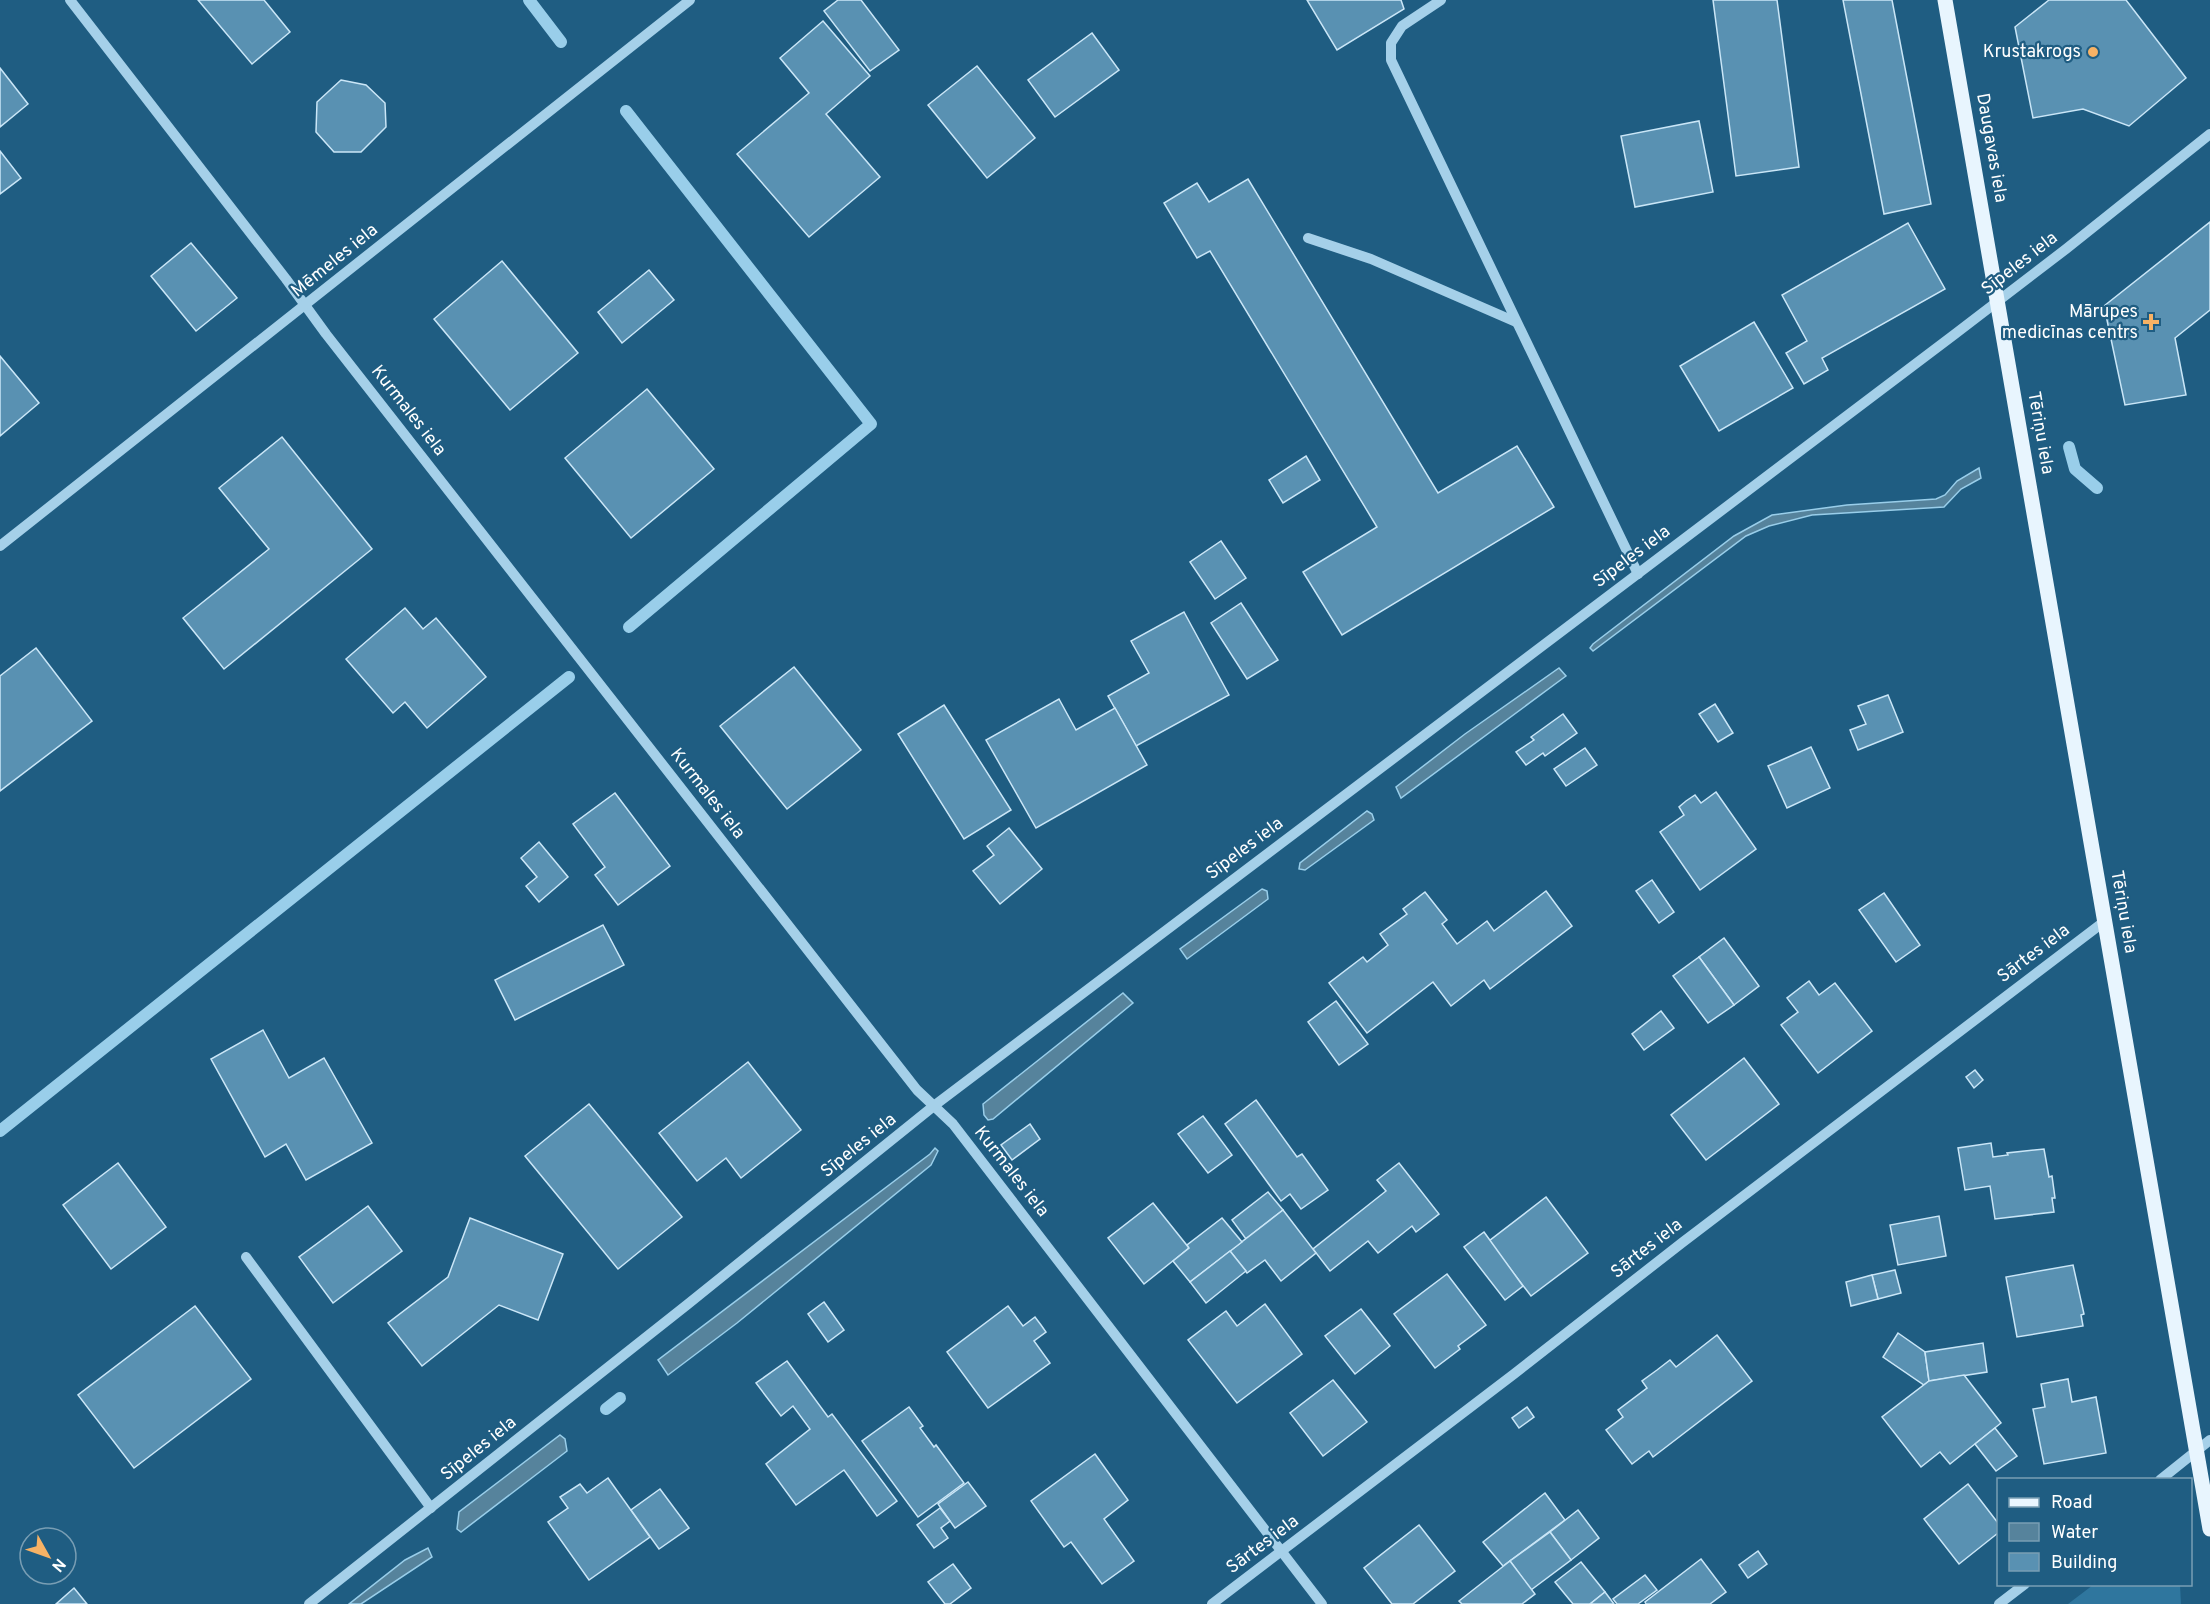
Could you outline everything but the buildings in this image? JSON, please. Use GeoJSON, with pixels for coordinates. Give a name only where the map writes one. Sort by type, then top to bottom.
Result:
{"type":"FeatureCollection","features":[{"type":"Feature","properties":{"kind":"main road","name":"Daugavas iela"},"geometry":{"type":"LineString","coordinates":[[1945,0],[1998,302]]}},
{"type":"Feature","properties":{"kind":"main road","name":"Tēriņu iela"},"geometry":{"type":"LineString","coordinates":[[1998,302],[2210,1529]]}},
{"type":"Feature","properties":{"kind":"street","name":"Kurmales iela"},"geometry":{"type":"LineString","coordinates":[[70,0],[305,306],[917,1090],[935,1105],[961,1134],[1322,1604]]}},
{"type":"Feature","properties":{"kind":"street","name":"Mēmeles iela"},"geometry":{"type":"LineString","coordinates":[[0,546],[690,0]]}},
{"type":"Feature","properties":{"kind":"street"},"geometry":{"type":"LineString","coordinates":[[1442,0],[1402,26],[1390,43],[1391,60],[1638,574]]}},
{"type":"Feature","properties":{"kind":"street","name":"Sīpeles iela"},"geometry":{"type":"LineString","coordinates":[[309,1604],[935,1105],[1998,302],[2210,134]]}},
{"type":"Feature","properties":{"kind":"street"},"geometry":{"type":"LineString","coordinates":[[1308,238],[1371,260],[1516,322]]}},
{"type":"Feature","properties":{"kind":"street","name":"Sārtes iela"},"geometry":{"type":"LineString","coordinates":[[1212,1604],[1692,1234],[2105,921]]}},
{"type":"Feature","properties":{"kind":"street"},"geometry":{"type":"LineString","coordinates":[[246,1257],[431,1508]]}},
{"type":"Feature","properties":{"kind":"street"},"geometry":{"type":"LineString","coordinates":[[2161,1478],[2210,1440]]}},
{"type":"Feature","properties":{"kind":"street"},"geometry":{"type":"LineString","coordinates":[[1999,1604],[2022,1586]]}},
{"type":"Feature","properties":{"kind":"shaded area"},"geometry":{"type":"Polygon","coordinates":[[[2092,1586],[2180,1586],[2181,1604],[2068,1604],[2092,1586]]]}},
{"type":"Feature","properties":{"kind":"water"},"geometry":{"type":"Polygon","coordinates":[[[1979,468],[1981,478],[1961,489],[1944,507],[1812,515],[1769,526],[1746,536],[1593,651],[1590,648],[1734,536],[1772,515],[1847,505],[1936,499],[1945,495],[1957,481],[1979,468]]]}},
{"type":"Feature","properties":{"kind":"water"},"geometry":{"type":"Polygon","coordinates":[[[1559,668],[1566,676],[1401,798],[1396,787],[1465,734],[1559,668]]]}},
{"type":"Feature","properties":{"kind":"water"},"geometry":{"type":"Polygon","coordinates":[[[1367,811],[1372,814],[1374,820],[1305,870],[1299,869],[1300,863],[1367,811]]]}},
{"type":"Feature","properties":{"kind":"water"},"geometry":{"type":"Polygon","coordinates":[[[1262,889],[1267,891],[1268,899],[1187,959],[1180,949],[1262,889]]]}},
{"type":"Feature","properties":{"kind":"water"},"geometry":{"type":"Polygon","coordinates":[[[1123,993],[1133,1003],[993,1119],[988,1120],[984,1115],[983,1104],[1123,993]]]}},
{"type":"Feature","properties":{"kind":"water"},"geometry":{"type":"Polygon","coordinates":[[[935,1148],[938,1151],[931,1165],[737,1323],[668,1375],[658,1360],[935,1148]]]}},
{"type":"Feature","properties":{"kind":"water"},"geometry":{"type":"Polygon","coordinates":[[[560,1435],[565,1439],[567,1451],[461,1532],[457,1529],[459,1512],[560,1435]]]}},
{"type":"Feature","properties":{"kind":"water"},"geometry":{"type":"Polygon","coordinates":[[[428,1548],[432,1557],[361,1604],[349,1604],[405,1560],[428,1548]]]}},
{"type":"Feature","properties":{"kind":"waterway"},"geometry":{"type":"LineString","coordinates":[[529,0],[561,42]]}},
{"type":"Feature","properties":{"kind":"waterway"},"geometry":{"type":"LineString","coordinates":[[626,111],[871,424],[629,627]]}},
{"type":"Feature","properties":{"kind":"waterway"},"geometry":{"type":"LineString","coordinates":[[2069,447],[2075,469],[2097,488]]}},
{"type":"Feature","properties":{"kind":"waterway"},"geometry":{"type":"LineString","coordinates":[[0,1131],[569,677]]}},
{"type":"Feature","properties":{"kind":"waterway"},"geometry":{"type":"LineString","coordinates":[[606,1409],[620,1398]]}},
{"type":"Feature","properties":{"kind":"place","name":"Krustakrogs"},"geometry":{"type":"Point","coordinates":[2093,52]}},
{"type":"Feature","properties":{"kind":"place","name":"Mārupes medicīnas centrs"},"geometry":{"type":"Point","coordinates":[2151,322]}}]}
